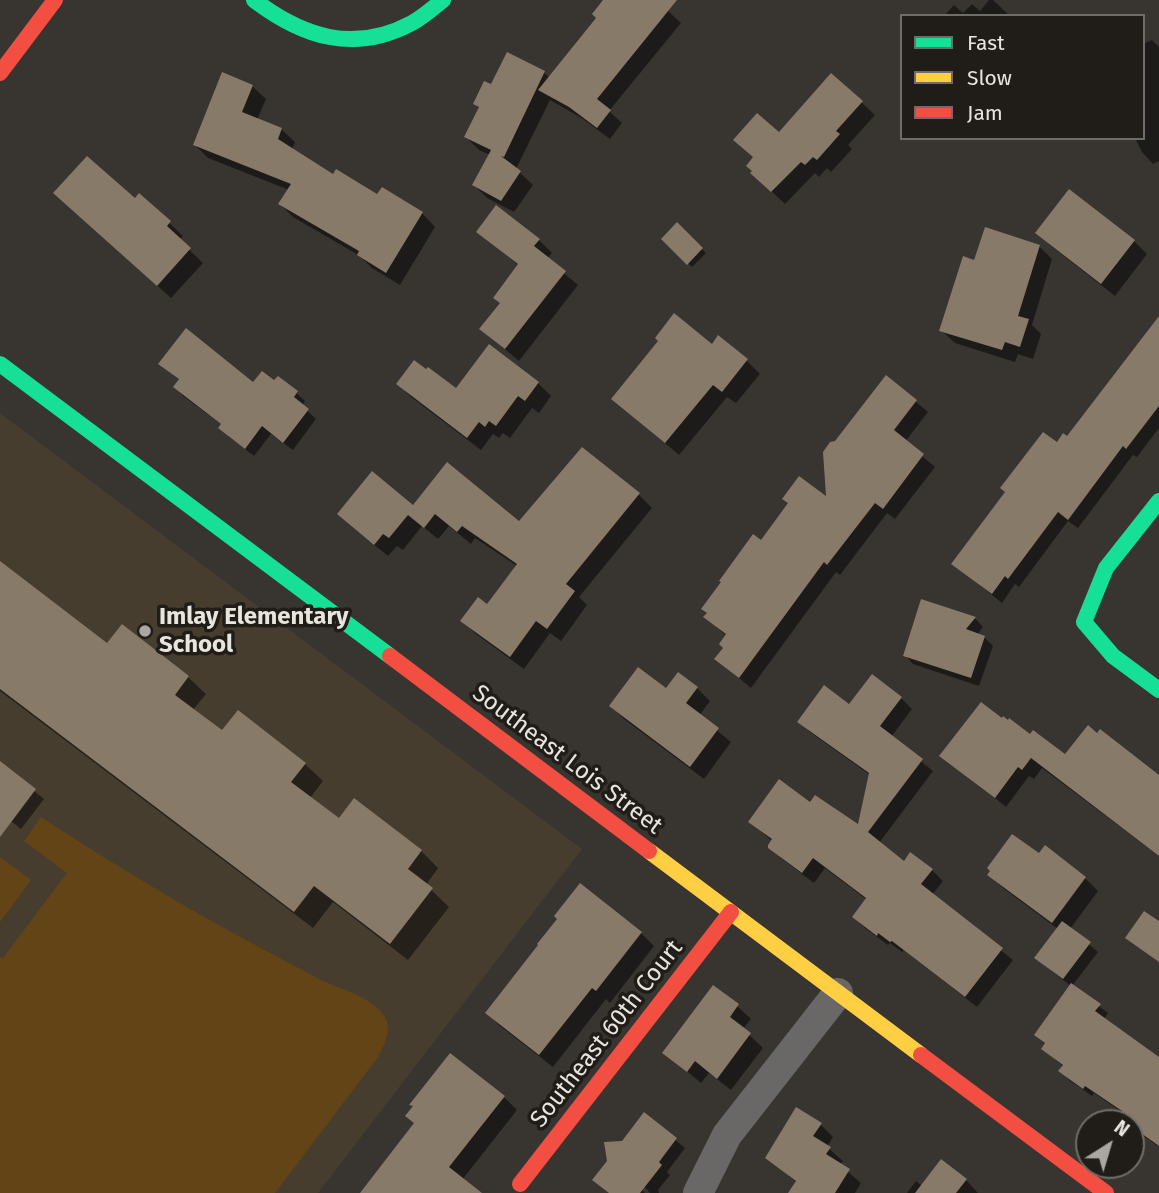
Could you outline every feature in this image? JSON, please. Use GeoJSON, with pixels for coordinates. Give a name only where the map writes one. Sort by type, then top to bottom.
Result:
{"type":"FeatureCollection","features":[{"type":"Feature","properties":{"kind":"street"},"geometry":{"type":"LineString","coordinates":[[0,73],[55,0]]}},
{"type":"Feature","properties":{"kind":"street"},"geometry":{"type":"LineString","coordinates":[[254,0],[274,16],[310,35],[358,41],[410,24],[443,0]]}},
{"type":"Feature","properties":{"kind":"street","name":"Southeast Lois Street"},"geometry":{"type":"LineString","coordinates":[[0,364],[1106,1193]]}},
{"type":"Feature","properties":{"kind":"street"},"geometry":{"type":"LineString","coordinates":[[1159,501],[1106,568],[1084,622],[1113,656],[1159,690]]}},
{"type":"Feature","properties":{"kind":"street","name":"Southeast 60th Court"},"geometry":{"type":"LineString","coordinates":[[520,1184],[731,912]]}},
{"type":"Feature","properties":{"kind":"street"},"geometry":{"type":"LineString","coordinates":[[698,1193],[727,1135],[838,993]]}},
{"type":"Feature","properties":{"kind":"shaded area","name":"Imlay Elementary School"},"geometry":{"type":"Polygon","coordinates":[[[0,413],[582,849],[318,1193],[0,1193],[0,413]]]}},
{"type":"Feature","properties":{"kind":"shaded area"},"geometry":{"type":"Polygon","coordinates":[[[41,817],[127,872],[215,923],[321,980],[370,1002],[386,1019],[387,1035],[378,1057],[275,1193],[0,1193],[0,957],[3,958],[67,873],[24,841],[41,817]]]}},
{"type":"Feature","properties":{"kind":"shaded area"},"geometry":{"type":"Polygon","coordinates":[[[0,857],[31,880],[0,922],[0,857]]]}},
{"type":"Feature","properties":{"kind":"building"},"geometry":{"type":"Polygon","coordinates":[[[603,0],[677,0],[597,99],[611,110],[597,128],[569,107],[538,90],[596,18],[592,14],[603,0]]]}},
{"type":"Feature","properties":{"kind":"building"},"geometry":{"type":"Polygon","coordinates":[[[507,52],[545,71],[504,157],[501,156],[521,171],[501,201],[472,185],[491,150],[464,137],[479,107],[473,104],[484,81],[491,84],[507,52]]]}},
{"type":"Feature","properties":{"kind":"building"},"geometry":{"type":"Polygon","coordinates":[[[222,72],[253,85],[242,112],[282,128],[278,139],[333,174],[336,169],[377,194],[382,187],[423,212],[386,273],[357,255],[359,251],[278,204],[291,184],[193,145],[222,72]]]}},
{"type":"Feature","properties":{"kind":"building"},"geometry":{"type":"Polygon","coordinates":[[[831,73],[863,101],[836,131],[840,134],[817,160],[813,157],[805,165],[801,162],[771,192],[746,166],[753,157],[733,140],[757,113],[779,132],[831,73]]]}},
{"type":"Feature","properties":{"kind":"building"},"geometry":{"type":"Polygon","coordinates":[[[87,156],[135,198],[139,193],[171,221],[167,226],[191,248],[157,286],[53,193],[87,156]]]}},
{"type":"Feature","properties":{"kind":"building"},"geometry":{"type":"Polygon","coordinates":[[[1069,189],[1135,240],[1101,284],[1035,233],[1069,189]]]}},
{"type":"Feature","properties":{"kind":"building"},"geometry":{"type":"Polygon","coordinates":[[[496,205],[540,239],[534,246],[566,271],[505,349],[479,329],[500,303],[493,298],[518,264],[476,232],[496,205]]]}},
{"type":"Feature","properties":{"kind":"building"},"geometry":{"type":"Polygon","coordinates":[[[677,222],[703,248],[687,265],[661,239],[677,222]]]}},
{"type":"Feature","properties":{"kind":"building"},"geometry":{"type":"Polygon","coordinates":[[[985,227],[1040,245],[1018,316],[1029,319],[1020,347],[1005,342],[1002,350],[939,331],[963,256],[974,260],[985,227]]]}},
{"type":"Feature","properties":{"kind":"building"},"geometry":{"type":"Polygon","coordinates":[[[674,313],[712,344],[718,335],[748,359],[722,392],[713,385],[665,443],[611,399],[658,341],[655,338],[674,313]]]}},
{"type":"Feature","properties":{"kind":"building"},"geometry":{"type":"Polygon","coordinates":[[[1159,316],[1159,406],[1126,449],[1123,446],[1068,520],[1058,512],[1008,579],[1005,576],[992,594],[951,564],[1005,492],[1000,488],[1043,432],[1057,442],[1063,433],[1067,436],[1159,316]]]}},
{"type":"Feature","properties":{"kind":"building"},"geometry":{"type":"Polygon","coordinates":[[[186,328],[253,382],[262,371],[274,380],[278,376],[298,391],[294,397],[309,409],[283,443],[262,426],[245,449],[218,428],[221,424],[173,387],[179,379],[158,364],[186,328]]]}},
{"type":"Feature","properties":{"kind":"building"},"geometry":{"type":"Polygon","coordinates":[[[489,344],[539,382],[525,401],[518,396],[496,426],[489,421],[485,427],[479,422],[467,438],[396,384],[414,360],[456,388],[489,344]]]}},
{"type":"Feature","properties":{"kind":"building"},"geometry":{"type":"Polygon","coordinates":[[[886,375],[917,400],[894,430],[924,454],[883,509],[875,503],[827,565],[824,562],[739,678],[714,659],[723,648],[719,644],[726,634],[703,617],[707,613],[701,609],[753,534],[761,540],[788,503],[782,499],[799,476],[826,496],[823,452],[830,442],[835,441],[886,375]]]}},
{"type":"Feature","properties":{"kind":"building"},"geometry":{"type":"Polygon","coordinates":[[[582,447],[640,493],[566,584],[575,591],[547,629],[536,621],[510,657],[460,621],[478,597],[487,604],[517,564],[462,526],[457,532],[435,514],[424,528],[408,515],[389,538],[383,534],[374,545],[337,514],[372,471],[413,505],[447,462],[519,521],[582,447]]]}},
{"type":"Feature","properties":{"kind":"building"},"geometry":{"type":"Polygon","coordinates":[[[0,561],[107,643],[122,624],[189,676],[175,695],[222,730],[238,710],[306,763],[291,782],[339,818],[354,798],[422,850],[408,869],[433,888],[390,944],[314,886],[294,912],[0,689],[0,561]]]}},
{"type":"Feature","properties":{"kind":"building"},"geometry":{"type":"Polygon","coordinates":[[[921,599],[976,617],[966,629],[985,636],[971,678],[903,656],[921,599]]]}},
{"type":"Feature","properties":{"kind":"building"},"geometry":{"type":"Polygon","coordinates":[[[638,667],[666,688],[678,672],[698,687],[686,703],[719,728],[690,767],[609,706],[638,667]]]}},
{"type":"Feature","properties":{"kind":"building"},"geometry":{"type":"Polygon","coordinates":[[[872,674],[902,697],[880,726],[923,759],[868,832],[904,861],[910,852],[933,869],[921,884],[1003,948],[965,997],[892,941],[878,933],[877,936],[852,917],[866,898],[813,858],[802,873],[768,848],[772,839],[748,822],[779,779],[810,802],[815,795],[858,824],[869,773],[797,722],[824,685],[849,704],[872,674]]]}},
{"type":"Feature","properties":{"kind":"building"},"geometry":{"type":"Polygon","coordinates":[[[981,702],[1030,734],[1033,730],[1065,754],[1088,725],[1097,733],[1100,729],[1159,775],[1159,856],[1031,758],[1022,770],[1018,767],[995,798],[939,756],[981,702]]]}},
{"type":"Feature","properties":{"kind":"building"},"geometry":{"type":"Polygon","coordinates":[[[0,761],[36,789],[0,837],[0,761]]]}},
{"type":"Feature","properties":{"kind":"building"},"geometry":{"type":"Polygon","coordinates":[[[1012,834],[1039,853],[1045,845],[1086,877],[1052,923],[987,875],[990,871],[987,868],[1012,834]]]}},
{"type":"Feature","properties":{"kind":"building"},"geometry":{"type":"Polygon","coordinates":[[[580,883],[642,932],[596,991],[592,988],[539,1055],[485,1013],[557,919],[554,916],[580,883]]]}},
{"type":"Feature","properties":{"kind":"building"},"geometry":{"type":"Polygon","coordinates":[[[1144,911],[1159,921],[1159,962],[1125,938],[1144,911]]]}},
{"type":"Feature","properties":{"kind":"building"},"geometry":{"type":"Polygon","coordinates":[[[1062,921],[1091,942],[1063,979],[1034,958],[1062,921]]]}},
{"type":"Feature","properties":{"kind":"building"},"geometry":{"type":"Polygon","coordinates":[[[1071,983],[1101,1004],[1095,1011],[1159,1057],[1159,1146],[1145,1136],[1145,1109],[1119,1109],[1085,1086],[1083,1089],[1058,1071],[1063,1065],[1041,1049],[1045,1043],[1034,1035],[1071,983]]]}},
{"type":"Feature","properties":{"kind":"building"},"geometry":{"type":"Polygon","coordinates":[[[713,985],[739,1004],[730,1017],[751,1033],[717,1079],[695,1061],[687,1072],[662,1053],[713,985]]]}},
{"type":"Feature","properties":{"kind":"building"},"geometry":{"type":"Polygon","coordinates":[[[450,1053],[505,1096],[449,1167],[482,1193],[360,1193],[414,1123],[405,1116],[413,1106],[409,1105],[450,1053]]]}},
{"type":"Feature","properties":{"kind":"building"},"geometry":{"type":"Polygon","coordinates":[[[796,1107],[822,1123],[813,1136],[831,1147],[826,1154],[850,1169],[835,1193],[788,1193],[796,1181],[765,1158],[796,1107]]]}},
{"type":"Feature","properties":{"kind":"building"},"geometry":{"type":"Polygon","coordinates":[[[644,1112],[677,1138],[659,1162],[662,1165],[640,1193],[609,1193],[592,1180],[607,1161],[604,1142],[622,1141],[644,1112]]]}},
{"type":"Feature","properties":{"kind":"building"},"geometry":{"type":"Polygon","coordinates":[[[941,1159],[967,1179],[956,1193],[915,1193],[941,1159]]]}},
{"type":"Feature","properties":{"kind":"traffic: fast"},"geometry":{"type":"LineString","coordinates":[[254,0],[291,24],[310,32],[349,39],[370,38],[391,32],[416,21],[443,0]]}},
{"type":"Feature","properties":{"kind":"traffic: fast"},"geometry":{"type":"LineString","coordinates":[[0,364],[390,656]]}},
{"type":"Feature","properties":{"kind":"traffic: fast"},"geometry":{"type":"LineString","coordinates":[[1159,501],[1106,568],[1084,622],[1113,656],[1159,690]]}},
{"type":"Feature","properties":{"kind":"traffic: slow"},"geometry":{"type":"LineString","coordinates":[[649,851],[921,1055]]}},
{"type":"Feature","properties":{"kind":"traffic: jam"},"geometry":{"type":"LineString","coordinates":[[0,73],[55,0]]}},
{"type":"Feature","properties":{"kind":"traffic: jam"},"geometry":{"type":"LineString","coordinates":[[390,656],[649,851]]}},
{"type":"Feature","properties":{"kind":"traffic: jam"},"geometry":{"type":"LineString","coordinates":[[520,1184],[731,912]]}},
{"type":"Feature","properties":{"kind":"traffic: jam"},"geometry":{"type":"LineString","coordinates":[[921,1055],[1106,1193]]}},
{"type":"Feature","properties":{"kind":"place","name":"Imlay Elementary School"},"geometry":{"type":"Point","coordinates":[145,631]}}]}
